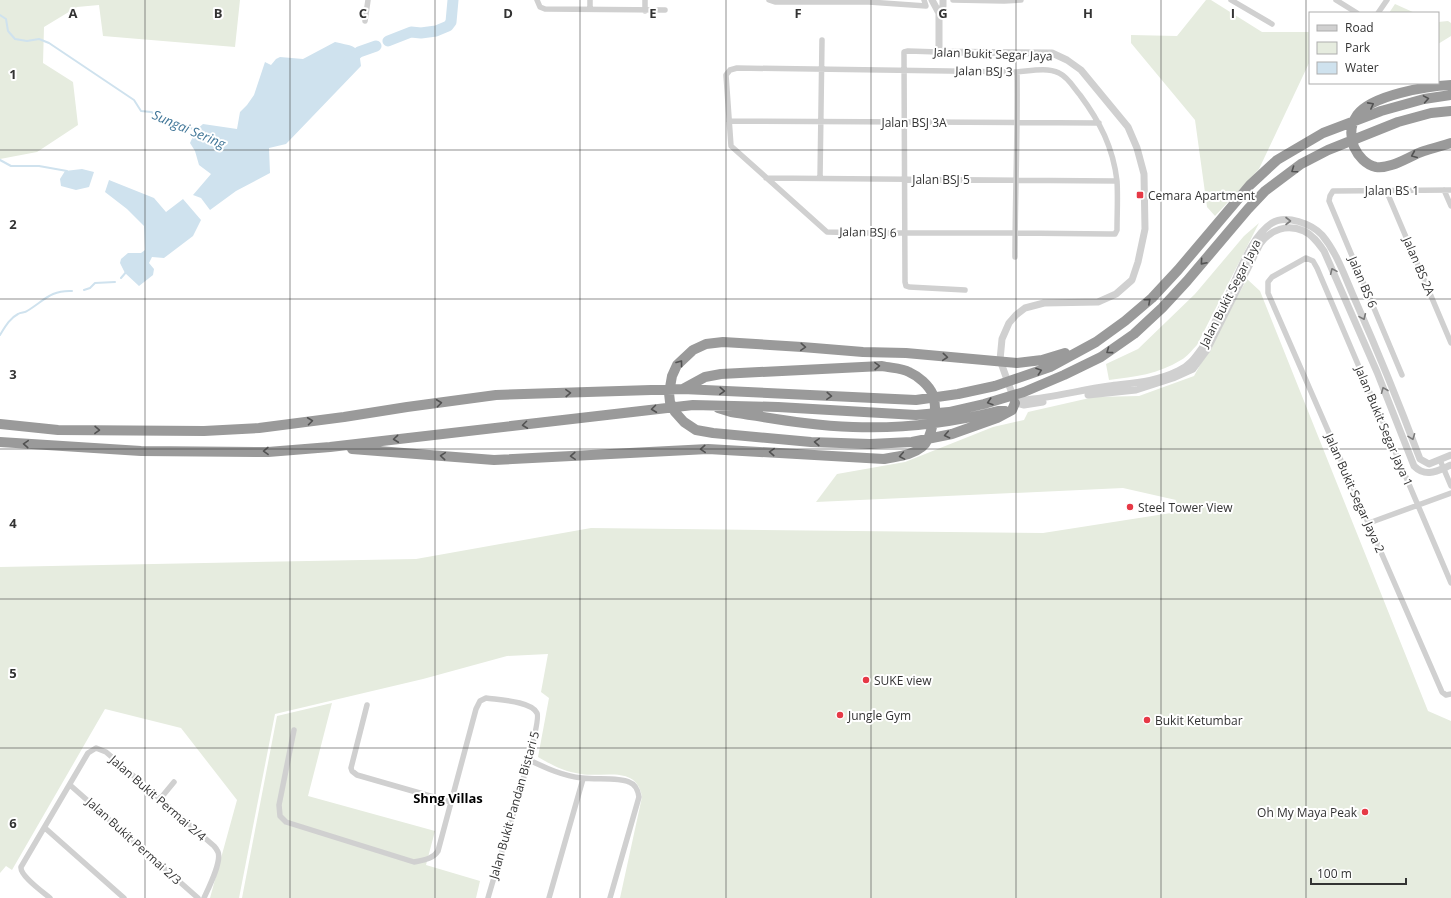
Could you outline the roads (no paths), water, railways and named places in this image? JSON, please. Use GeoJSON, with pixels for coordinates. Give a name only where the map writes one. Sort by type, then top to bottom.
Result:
{"type":"FeatureCollection","features":[{"type":"Feature","properties":{"kind":"highway"},"geometry":{"type":"LineString","coordinates":[[1451,85],[1435,85],[1412,89],[1367,106],[1357,115],[1352,126],[1351,138],[1356,152],[1364,161],[1375,167],[1389,166],[1425,150],[1451,144]]}},
{"type":"Feature","properties":{"kind":"highway"},"geometry":{"type":"LineString","coordinates":[[0,424],[58,430],[204,431],[259,428],[496,395],[683,389],[916,400],[958,394],[995,386],[1050,367],[1096,342],[1125,321],[1152,298],[1178,270],[1250,185],[1277,160],[1323,133],[1381,111],[1424,99],[1451,95]]}},
{"type":"Feature","properties":{"kind":"highway"},"geometry":{"type":"LineString","coordinates":[[0,442],[141,451],[268,452],[330,447],[709,404],[916,415],[949,412],[984,404],[1024,392],[1102,357],[1134,334],[1162,308],[1265,191],[1301,164],[1328,150],[1398,122],[1451,111]]}},
{"type":"Feature","properties":{"kind":"highway"},"geometry":{"type":"LineString","coordinates":[[1015,403],[1012,410],[997,418],[952,434],[912,442],[870,444],[811,442],[713,433],[696,430],[684,422],[675,412],[670,402],[669,393],[672,376],[678,365],[693,350],[706,344],[723,342],[863,352],[906,353],[1017,363],[1042,360],[1096,342]]}},
{"type":"Feature","properties":{"kind":"highway"},"geometry":{"type":"LineString","coordinates":[[330,447],[494,460],[708,449],[884,458],[908,455],[923,446],[930,435],[934,408],[933,395],[923,381],[908,371],[882,366],[721,374],[705,377],[683,389]]}},
{"type":"Feature","properties":{"kind":"highway"},"geometry":{"type":"LineString","coordinates":[[709,404],[731,412],[817,425],[852,427],[918,426],[947,422],[998,411],[1008,411]]}},
{"type":"Feature","properties":{"kind":"highway"},"geometry":{"type":"LineString","coordinates":[[0,420],[58,430]]}},
{"type":"Feature","properties":{"kind":"street"},"geometry":{"type":"LineString","coordinates":[[365,21],[368,0]]}},
{"type":"Feature","properties":{"kind":"street"},"geometry":{"type":"LineString","coordinates":[[537,0],[540,7],[545,9],[665,10]]}},
{"type":"Feature","properties":{"kind":"street"},"geometry":{"type":"LineString","coordinates":[[590,0],[590,9]]}},
{"type":"Feature","properties":{"kind":"street"},"geometry":{"type":"LineString","coordinates":[[645,0],[645,11]]}},
{"type":"Feature","properties":{"kind":"street"},"geometry":{"type":"LineString","coordinates":[[772,1],[869,1],[926,6],[924,0]]}},
{"type":"Feature","properties":{"kind":"street"},"geometry":{"type":"LineString","coordinates":[[932,0],[939,13],[939,52]]}},
{"type":"Feature","properties":{"kind":"street"},"geometry":{"type":"LineString","coordinates":[[939,13],[943,6],[943,0]]}},
{"type":"Feature","properties":{"kind":"street"},"geometry":{"type":"LineString","coordinates":[[953,0],[1021,0]]}},
{"type":"Feature","properties":{"kind":"street"},"geometry":{"type":"LineString","coordinates":[[1231,0],[1272,24]]}},
{"type":"Feature","properties":{"kind":"street"},"geometry":{"type":"LineString","coordinates":[[1336,0],[1355,12]]}},
{"type":"Feature","properties":{"kind":"street"},"geometry":{"type":"LineString","coordinates":[[1379,12],[1387,0]]}},
{"type":"Feature","properties":{"kind":"street"},"geometry":{"type":"LineString","coordinates":[[820,178],[822,40]]}},
{"type":"Feature","properties":{"kind":"street","name":"Jalan Bukit Segar Jaya"},"geometry":{"type":"LineString","coordinates":[[904,70],[904,52],[1052,53],[1067,60],[1080,70],[1128,127],[1138,148],[1144,174],[1145,229],[1138,262],[1132,280],[1116,294],[1098,302],[1044,303],[1025,308],[1016,314],[1009,323],[1002,339],[1000,360],[1015,403]]}},
{"type":"Feature","properties":{"kind":"street","name":"Jalan BSJ 3"},"geometry":{"type":"LineString","coordinates":[[730,70],[737,68],[822,68],[1017,72],[1051,70],[1061,74],[1068,80],[1099,123],[1108,143],[1116,181],[1115,234]]}},
{"type":"Feature","properties":{"kind":"street","name":"Jalan BSJ 6"},"geometry":{"type":"LineString","coordinates":[[730,70],[726,75],[731,146],[827,232],[1115,234]]}},
{"type":"Feature","properties":{"kind":"street"},"geometry":{"type":"LineString","coordinates":[[904,70],[904,233],[906,286],[964,290]]}},
{"type":"Feature","properties":{"kind":"street"},"geometry":{"type":"LineString","coordinates":[[1015,257],[1015,180],[1018,122],[1017,72]]}},
{"type":"Feature","properties":{"kind":"street","name":"Jalan BSJ 3A"},"geometry":{"type":"LineString","coordinates":[[729,121],[1099,123]]}},
{"type":"Feature","properties":{"kind":"street","name":"Jalan BSJ 5"},"geometry":{"type":"LineString","coordinates":[[766,178],[1116,181]]}},
{"type":"Feature","properties":{"kind":"street","name":"Jalan BS 1"},"geometry":{"type":"LineString","coordinates":[[1333,190],[1451,190]]}},
{"type":"Feature","properties":{"kind":"street","name":"Jalan BS 6"},"geometry":{"type":"LineString","coordinates":[[1333,190],[1329,201],[1402,374]]}},
{"type":"Feature","properties":{"kind":"street","name":"Jalan BS 2A"},"geometry":{"type":"LineString","coordinates":[[1386,190],[1451,343]]}},
{"type":"Feature","properties":{"kind":"street"},"geometry":{"type":"LineString","coordinates":[[1444,190],[1451,206]]}},
{"type":"Feature","properties":{"kind":"street","name":"Jalan Bukit Segar Jaya"},"geometry":{"type":"LineString","coordinates":[[1015,403],[1023,400],[1108,386],[1134,384],[1177,372],[1185,367],[1194,361],[1202,348],[1254,240],[1273,222],[1284,220],[1296,221],[1308,225],[1320,234],[1330,247],[1386,370],[1420,459],[1429,464],[1440,460]]}},
{"type":"Feature","properties":{"kind":"street","name":"Jalan Bukit Segar Jaya"},"geometry":{"type":"LineString","coordinates":[[1015,403],[1032,405],[1097,393],[1136,390],[1188,372],[1207,350],[1260,244],[1267,235],[1277,229],[1292,228],[1305,231],[1316,240],[1324,251],[1377,372],[1414,466],[1420,471],[1428,473],[1443,469]]}},
{"type":"Feature","properties":{"kind":"street","name":"Jalan Bukit Segar Jaya 1"},"geometry":{"type":"LineString","coordinates":[[1268,293],[1268,282],[1272,277],[1306,258],[1313,261],[1451,584]]}},
{"type":"Feature","properties":{"kind":"street","name":"Jalan Bukit Segar Jaya 2"},"geometry":{"type":"LineString","coordinates":[[1268,293],[1442,692],[1446,695],[1451,694]]}},
{"type":"Feature","properties":{"kind":"street"},"geometry":{"type":"LineString","coordinates":[[1451,455],[1440,460],[1451,486]]}},
{"type":"Feature","properties":{"kind":"street"},"geometry":{"type":"LineString","coordinates":[[1443,469],[1451,465]]}},
{"type":"Feature","properties":{"kind":"street"},"geometry":{"type":"LineString","coordinates":[[1369,524],[1451,493]]}},
{"type":"Feature","properties":{"kind":"street","name":"Jalan Bukit Pandan Bistari 5"},"geometry":{"type":"LineString","coordinates":[[451,802],[476,709],[480,701],[486,698],[530,705],[537,713],[538,717],[529,760],[488,898]]}},
{"type":"Feature","properties":{"kind":"street"},"geometry":{"type":"LineString","coordinates":[[294,730],[279,805],[280,816],[286,822],[414,862],[429,859],[438,851],[451,802],[357,775],[352,771],[351,768],[367,705]]}},
{"type":"Feature","properties":{"kind":"street","name":"Jalan Bukit Permai 2/4"},"geometry":{"type":"LineString","coordinates":[[70,785],[88,753],[96,748],[106,752],[214,846],[219,857],[213,879],[204,898]]}},
{"type":"Feature","properties":{"kind":"street"},"geometry":{"type":"LineString","coordinates":[[529,760],[559,774],[583,779],[627,781],[634,784],[638,796],[628,838],[610,898]]}},
{"type":"Feature","properties":{"kind":"street"},"geometry":{"type":"LineString","coordinates":[[549,898],[583,779]]}},
{"type":"Feature","properties":{"kind":"street"},"geometry":{"type":"LineString","coordinates":[[160,799],[174,782]]}},
{"type":"Feature","properties":{"kind":"street"},"geometry":{"type":"LineString","coordinates":[[50,898],[20,870],[70,785]]}},
{"type":"Feature","properties":{"kind":"street","name":"Jalan Bukit Permai 2/3"},"geometry":{"type":"LineString","coordinates":[[70,785],[198,898]]}},
{"type":"Feature","properties":{"kind":"street"},"geometry":{"type":"LineString","coordinates":[[44,828],[124,898]]}},
{"type":"Feature","properties":{"kind":"water"},"geometry":{"type":"Polygon","coordinates":[[[335,42],[355,48],[359,54],[361,66],[286,144],[269,148],[270,173],[236,191],[210,210],[201,198],[193,195],[211,174],[199,165],[195,151],[190,143],[196,130],[203,124],[237,129],[240,112],[254,95],[265,62],[271,65],[280,57],[303,59],[335,42]]]}},
{"type":"Feature","properties":{"kind":"water"},"geometry":{"type":"Polygon","coordinates":[[[82,169],[94,172],[89,187],[76,190],[61,186],[60,179],[65,171],[82,169]]]}},
{"type":"Feature","properties":{"kind":"water"},"geometry":{"type":"Polygon","coordinates":[[[109,180],[154,198],[166,212],[183,199],[201,220],[193,236],[164,258],[152,257],[149,263],[154,269],[153,275],[139,286],[125,273],[120,263],[121,259],[128,253],[141,253],[145,250],[144,226],[127,209],[105,192],[109,180]]]}},
{"type":"Feature","properties":{"kind":"waterway","name":"Sungai Sering"},"geometry":{"type":"LineString","coordinates":[[388,41],[411,32],[421,33],[436,31],[448,26],[451,22],[453,0]]}},
{"type":"Feature","properties":{"kind":"waterway","name":"Sungai Sering"},"geometry":{"type":"LineString","coordinates":[[0,15],[6,19],[8,31],[15,39],[27,41],[39,39],[49,43],[134,100],[141,111],[151,112],[198,131]]}},
{"type":"Feature","properties":{"kind":"waterway","name":"Sungai Sering"},"geometry":{"type":"LineString","coordinates":[[349,61],[359,52],[376,46]]}},
{"type":"Feature","properties":{"kind":"waterway"},"geometry":{"type":"LineString","coordinates":[[0,160],[11,166],[39,166],[67,171]]}},
{"type":"Feature","properties":{"kind":"waterway"},"geometry":{"type":"LineString","coordinates":[[121,278],[127,271]]}},
{"type":"Feature","properties":{"kind":"waterway"},"geometry":{"type":"LineString","coordinates":[[84,290],[90,288],[95,283],[115,282]]}},
{"type":"Feature","properties":{"kind":"waterway"},"geometry":{"type":"LineString","coordinates":[[0,335],[8,323],[19,313],[26,312],[53,294],[64,291],[72,291]]}},
{"type":"Feature","properties":{"kind":"place","name":"Cemara Apartment"},"geometry":{"type":"Point","coordinates":[1140,195]}},
{"type":"Feature","properties":{"kind":"place","name":"Steel Tower View"},"geometry":{"type":"Point","coordinates":[1130,507]}},
{"type":"Feature","properties":{"kind":"place","name":"SUKE view"},"geometry":{"type":"Point","coordinates":[866,680]}},
{"type":"Feature","properties":{"kind":"place","name":"Jungle Gym"},"geometry":{"type":"Point","coordinates":[840,715]}},
{"type":"Feature","properties":{"kind":"place","name":"Bukit Ketumbar"},"geometry":{"type":"Point","coordinates":[1147,720]}},
{"type":"Feature","properties":{"kind":"place","name":"Oh My Maya Peak"},"geometry":{"type":"Point","coordinates":[1365,812]}},
{"type":"Feature","properties":{"kind":"district","name":"Shng Villas"},"geometry":{"type":"Point","coordinates":[448,798]}}]}
